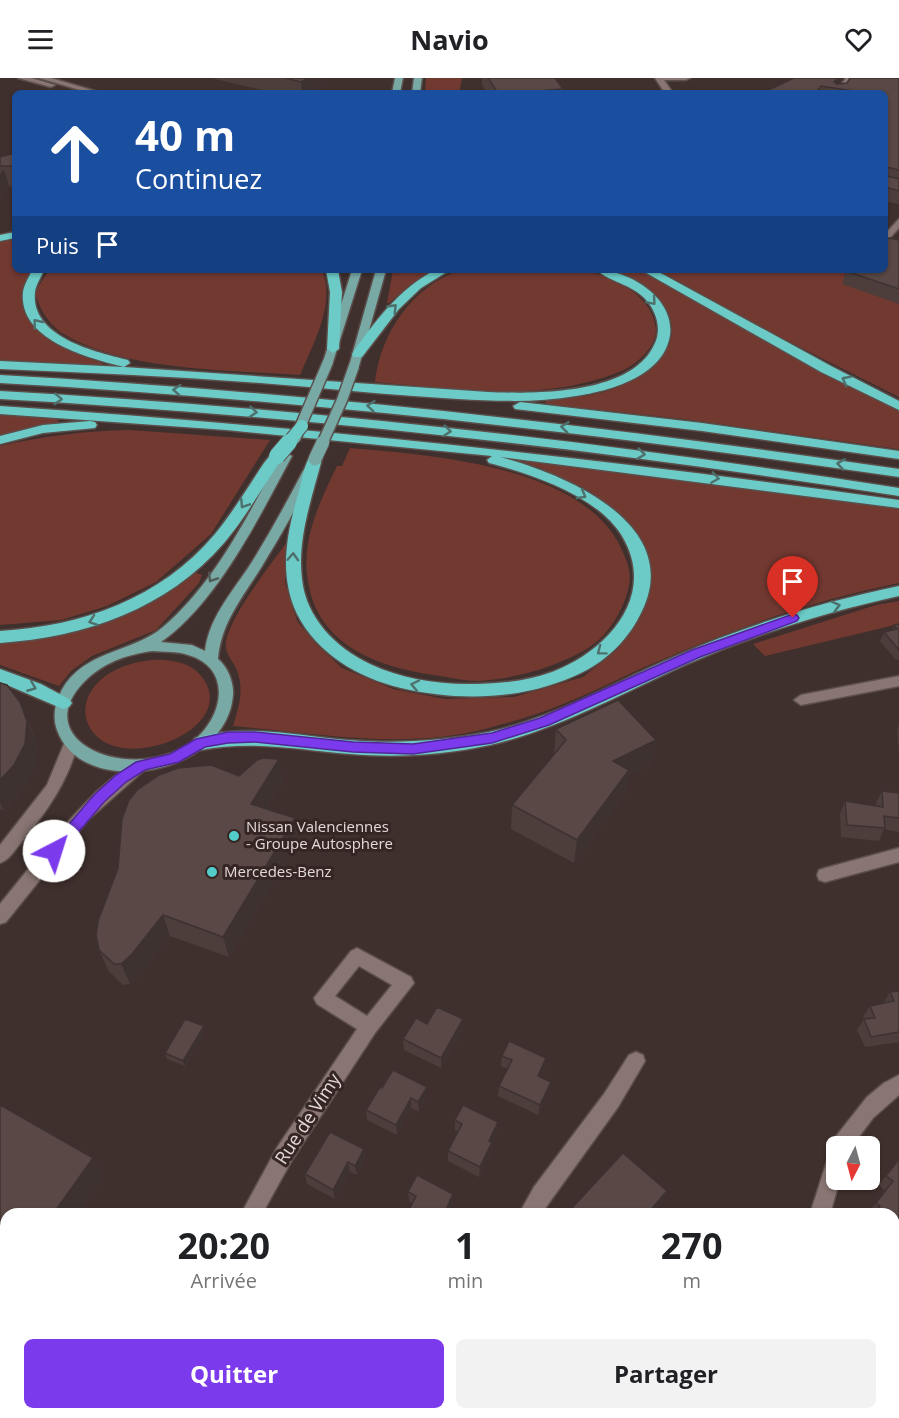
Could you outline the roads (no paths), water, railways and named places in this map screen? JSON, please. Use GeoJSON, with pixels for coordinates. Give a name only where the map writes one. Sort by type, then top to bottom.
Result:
{"type":"FeatureCollection","features":[{"type":"Feature","properties":{"kind":"highway"},"geometry":{"type":"LineString","coordinates":[[36,273],[28,289],[28,310],[37,326],[55,339],[88,354],[110,360],[209,376]]}},
{"type":"Feature","properties":{"kind":"highway"},"geometry":{"type":"LineString","coordinates":[[333,273],[336,292],[333,349]]}},
{"type":"Feature","properties":{"kind":"highway"},"geometry":{"type":"LineString","coordinates":[[356,360],[393,308],[419,284],[439,273]]}},
{"type":"Feature","properties":{"kind":"highway"},"geometry":{"type":"LineString","coordinates":[[0,365],[209,376],[418,393],[518,397],[555,395],[601,386],[638,370],[652,359],[660,347],[665,330],[663,318],[652,300],[640,289],[609,273]]}},
{"type":"Feature","properties":{"kind":"highway"},"geometry":{"type":"LineString","coordinates":[[652,273],[833,373],[899,406]]}},
{"type":"Feature","properties":{"kind":"highway"},"geometry":{"type":"LineString","coordinates":[[0,379],[223,393],[399,409],[649,437],[899,473]]}},
{"type":"Feature","properties":{"kind":"highway"},"geometry":{"type":"LineString","coordinates":[[418,393],[899,455]]}},
{"type":"Feature","properties":{"kind":"highway"},"geometry":{"type":"LineString","coordinates":[[0,396],[223,409],[452,431],[693,461],[899,492]]}},
{"type":"Feature","properties":{"kind":"highway"},"geometry":{"type":"LineString","coordinates":[[0,410],[406,444],[654,470],[899,504]]}},
{"type":"Feature","properties":{"kind":"highway"},"geometry":{"type":"LineString","coordinates":[[0,440],[43,429],[76,425],[194,425]]}},
{"type":"Feature","properties":{"kind":"highway"},"geometry":{"type":"LineString","coordinates":[[0,637],[45,633],[93,621],[124,609],[165,586],[212,548],[302,426]]}},
{"type":"Feature","properties":{"kind":"highway"},"geometry":{"type":"LineString","coordinates":[[315,459],[294,544],[295,588],[302,610],[315,631],[332,648],[354,663],[381,676],[425,687],[460,691],[494,690],[528,685],[560,675],[592,658],[618,637],[639,602],[642,571],[630,537],[610,513],[573,490],[525,469],[490,459],[406,444]]}},
{"type":"Feature","properties":{"kind":"highway"},"geometry":{"type":"LineString","coordinates":[[201,742],[255,737],[353,747],[413,749],[492,738],[544,722],[752,631],[831,607],[899,591]]}},
{"type":"Feature","properties":{"kind":"highway"},"geometry":{"type":"LineString","coordinates":[[0,675],[35,688],[63,703]]}},
{"type":"Feature","properties":{"kind":"main road"},"geometry":{"type":"LineString","coordinates":[[302,426],[333,349],[356,273]]}},
{"type":"Feature","properties":{"kind":"main road"},"geometry":{"type":"LineString","coordinates":[[212,662],[213,643],[218,627],[260,558],[315,459],[338,408],[356,360],[380,273]]}},
{"type":"Feature","properties":{"kind":"main road"},"geometry":{"type":"LineString","coordinates":[[144,647],[164,635],[196,600],[250,520],[282,456]]}},
{"type":"Feature","properties":{"kind":"main road"},"geometry":{"type":"LineString","coordinates":[[144,647],[182,648],[212,662],[225,679],[228,700],[220,722],[201,742],[174,758],[141,765],[118,765],[97,760],[71,743],[62,724],[63,703],[75,682],[96,664],[122,652],[144,647]]}},
{"type":"Feature","properties":{"kind":"street"},"geometry":{"type":"LineString","coordinates":[[22,78],[71,89],[85,80]]}},
{"type":"Feature","properties":{"kind":"street"},"geometry":{"type":"LineString","coordinates":[[42,78],[71,89]]}},
{"type":"Feature","properties":{"kind":"street"},"geometry":{"type":"LineString","coordinates":[[660,78],[686,78],[686,87]]}},
{"type":"Feature","properties":{"kind":"street"},"geometry":{"type":"LineString","coordinates":[[841,90],[852,78]]}},
{"type":"Feature","properties":{"kind":"street"},"geometry":{"type":"LineString","coordinates":[[888,241],[899,222]]}},
{"type":"Feature","properties":{"kind":"street"},"geometry":{"type":"LineString","coordinates":[[801,700],[899,681]]}},
{"type":"Feature","properties":{"kind":"street"},"geometry":{"type":"LineString","coordinates":[[0,868],[64,770],[71,743]]}},
{"type":"Feature","properties":{"kind":"street"},"geometry":{"type":"LineString","coordinates":[[0,917],[99,798],[121,778],[141,765]]}},
{"type":"Feature","properties":{"kind":"street"},"geometry":{"type":"LineString","coordinates":[[0,856],[42,806]]}},
{"type":"Feature","properties":{"kind":"street"},"geometry":{"type":"LineString","coordinates":[[825,875],[899,855]]}},
{"type":"Feature","properties":{"kind":"street","name":"Rue de Vimy"},"geometry":{"type":"LineString","coordinates":[[253,1208],[285,1153],[369,1027]]}},
{"type":"Feature","properties":{"kind":"street"},"geometry":{"type":"LineString","coordinates":[[533,1208],[551,1178],[618,1093],[636,1061]]}},
{"type":"Feature","properties":{"kind":"street"},"geometry":{"type":"LineString","coordinates":[[848,1136],[865,1114],[886,1093],[899,1084]]}},
{"type":"Feature","properties":{"kind":"street"},"geometry":{"type":"LineString","coordinates":[[822,1208],[827,1190]]}},
{"type":"Feature","properties":{"kind":"place","name":"Nissan Valenciennes - Groupe Autosphere"},"geometry":{"type":"Point","coordinates":[234,836]}},
{"type":"Feature","properties":{"kind":"place","name":"Mercedes-Benz"},"geometry":{"type":"Point","coordinates":[212,872]}}]}
